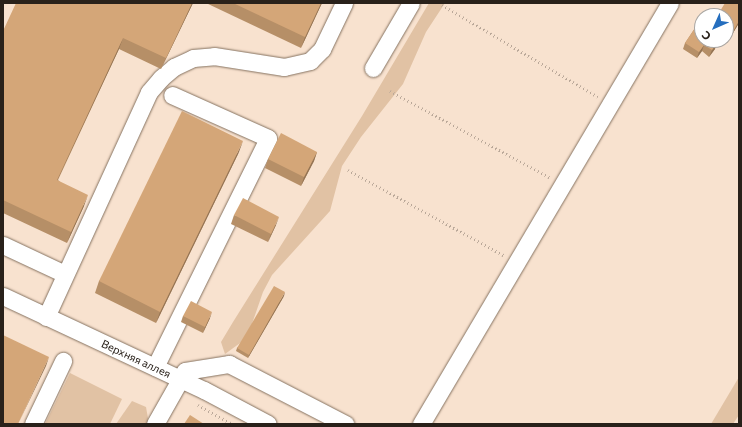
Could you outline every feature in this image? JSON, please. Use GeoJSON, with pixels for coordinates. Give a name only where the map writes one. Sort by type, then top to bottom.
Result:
{"type":"FeatureCollection","features":[{"type":"Feature","properties":{"kind":"street"},"geometry":{"type":"LineString","coordinates":[[46,317],[149,92],[161,78],[174,67],[193,58],[214,56],[284,67],[310,61],[322,49],[344,3]]}},
{"type":"Feature","properties":{"kind":"street"},"geometry":{"type":"LineString","coordinates":[[373,68],[411,3]]}},
{"type":"Feature","properties":{"kind":"street"},"geometry":{"type":"LineString","coordinates":[[421,424],[670,3]]}},
{"type":"Feature","properties":{"kind":"street"},"geometry":{"type":"LineString","coordinates":[[155,367],[268,138],[172,95]]}},
{"type":"Feature","properties":{"kind":"street"},"geometry":{"type":"LineString","coordinates":[[3,245],[65,274]]}},
{"type":"Feature","properties":{"kind":"street","name":"Верхняя аллея"},"geometry":{"type":"LineString","coordinates":[[3,296],[180,379],[268,424]]}},
{"type":"Feature","properties":{"kind":"street"},"geometry":{"type":"LineString","coordinates":[[33,424],[63,361]]}},
{"type":"Feature","properties":{"kind":"street"},"geometry":{"type":"LineString","coordinates":[[155,424],[184,371],[229,364],[345,424]]}},
{"type":"Feature","properties":{"kind":"path"},"geometry":{"type":"LineString","coordinates":[[442,5],[610,104]]}},
{"type":"Feature","properties":{"kind":"path"},"geometry":{"type":"LineString","coordinates":[[390,92],[563,184]]}},
{"type":"Feature","properties":{"kind":"path"},"geometry":{"type":"LineString","coordinates":[[348,170],[516,263]]}},
{"type":"Feature","properties":{"kind":"path"},"geometry":{"type":"LineString","coordinates":[[196,404],[232,424]]}},
{"type":"Feature","properties":{"kind":"shaded area"},"geometry":{"type":"Polygon","coordinates":[[[429,3],[445,3],[426,32],[403,84],[361,137],[342,166],[330,211],[272,275],[263,292],[247,338],[225,354],[221,342],[362,116],[429,3]]]}},
{"type":"Feature","properties":{"kind":"shaded area"},"geometry":{"type":"Polygon","coordinates":[[[70,373],[122,399],[110,424],[45,424],[70,373]]]}},
{"type":"Feature","properties":{"kind":"shaded area"},"geometry":{"type":"Polygon","coordinates":[[[739,377],[739,415],[733,424],[711,424],[739,377]]]}},
{"type":"Feature","properties":{"kind":"shaded area"},"geometry":{"type":"Polygon","coordinates":[[[132,401],[146,407],[149,424],[116,424],[132,401]]]}},
{"type":"Feature","properties":{"kind":"building"},"geometry":{"type":"Polygon","coordinates":[[[16,3],[192,3],[166,58],[123,38],[57,180],[88,195],[71,232],[3,200],[3,31],[16,3]]]}},
{"type":"Feature","properties":{"kind":"building"},"geometry":{"type":"Polygon","coordinates":[[[233,3],[321,3],[305,37],[233,3]]]}},
{"type":"Feature","properties":{"kind":"building"},"geometry":{"type":"Polygon","coordinates":[[[725,3],[739,3],[739,21],[734,30],[734,8],[722,8],[725,3]]]}},
{"type":"Feature","properties":{"kind":"building"},"geometry":{"type":"Polygon","coordinates":[[[694,30],[694,48],[702,48],[699,52],[685,43],[694,30]]]}},
{"type":"Feature","properties":{"kind":"building"},"geometry":{"type":"Polygon","coordinates":[[[182,111],[243,141],[160,312],[99,281],[182,111]]]}},
{"type":"Feature","properties":{"kind":"building"},"geometry":{"type":"Polygon","coordinates":[[[281,133],[317,152],[304,177],[268,159],[281,133]]]}},
{"type":"Feature","properties":{"kind":"building"},"geometry":{"type":"Polygon","coordinates":[[[243,198],[279,217],[271,234],[234,215],[243,198]]]}},
{"type":"Feature","properties":{"kind":"building"},"geometry":{"type":"Polygon","coordinates":[[[274,286],[285,292],[249,355],[237,348],[274,286]]]}},
{"type":"Feature","properties":{"kind":"building"},"geometry":{"type":"Polygon","coordinates":[[[191,301],[212,312],[205,327],[183,316],[191,301]]]}},
{"type":"Feature","properties":{"kind":"building"},"geometry":{"type":"Polygon","coordinates":[[[3,335],[49,357],[18,424],[3,424],[3,335]]]}},
{"type":"Feature","properties":{"kind":"building"},"geometry":{"type":"Polygon","coordinates":[[[190,415],[204,424],[184,424],[190,415]]]}}]}
